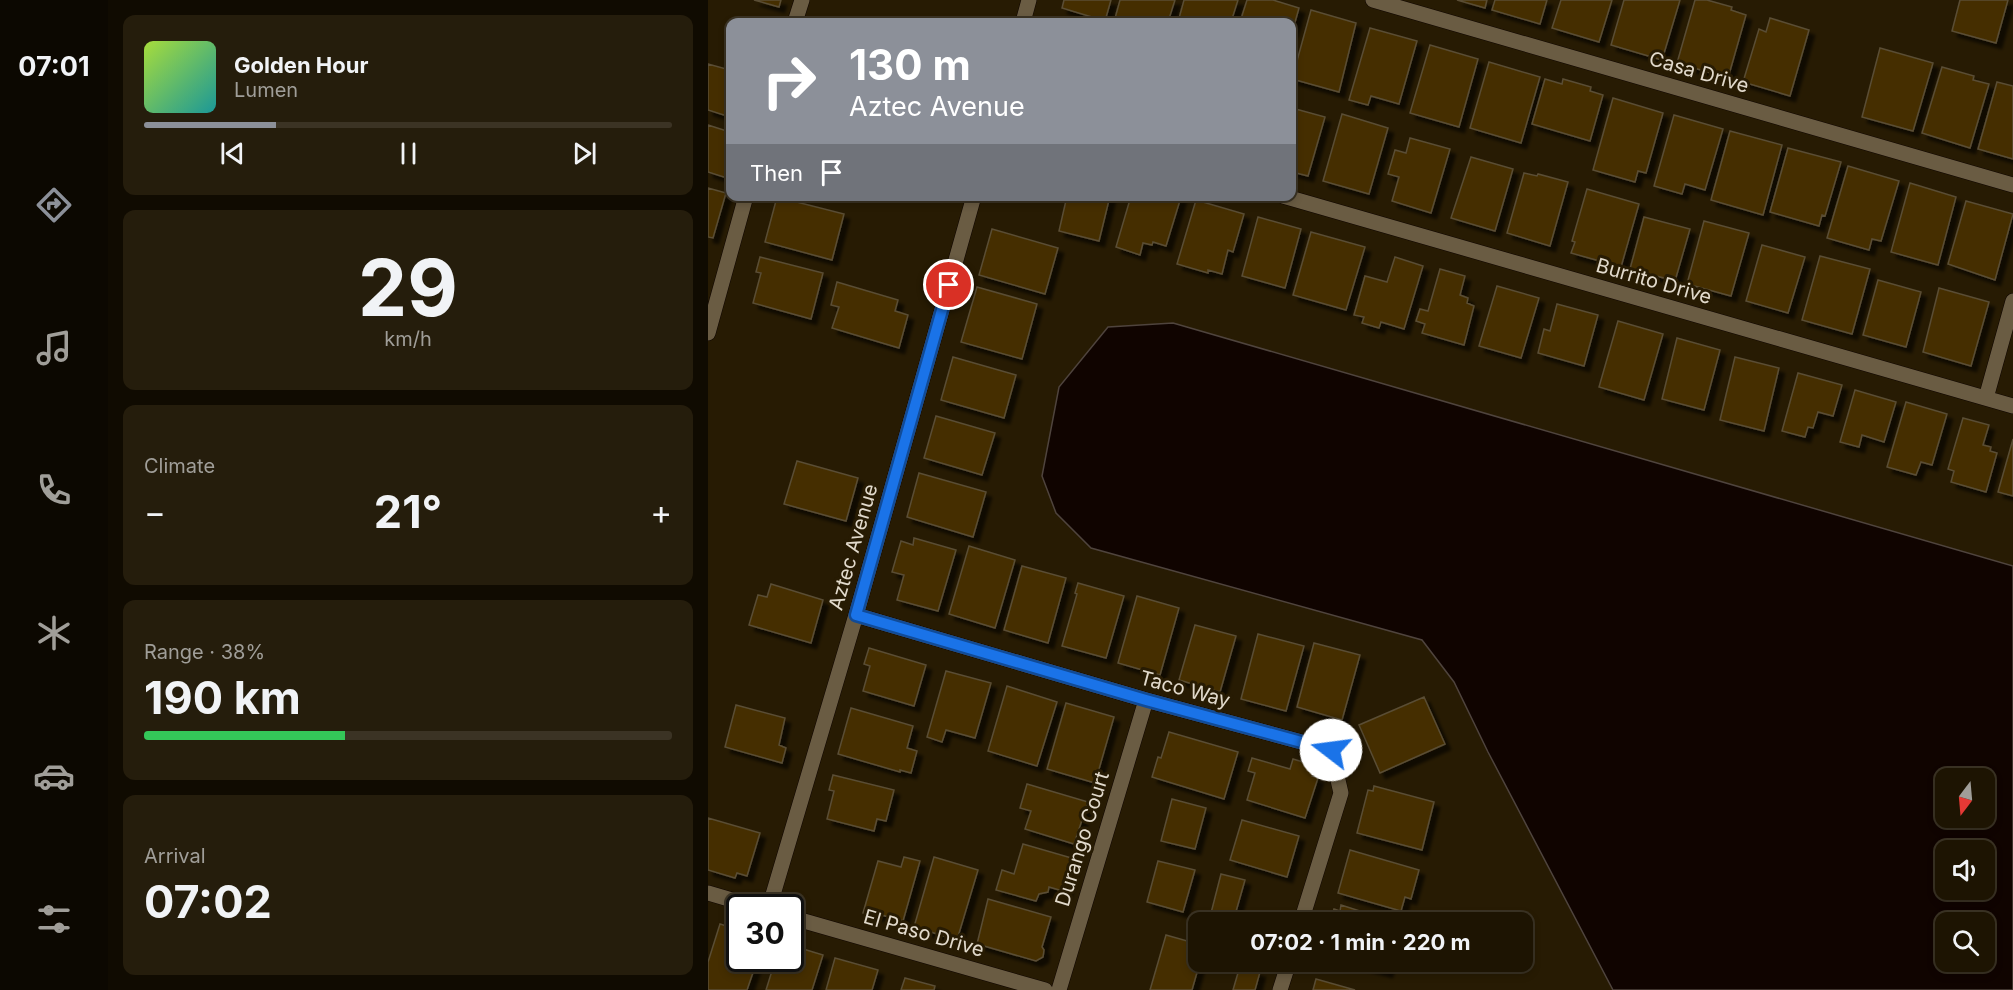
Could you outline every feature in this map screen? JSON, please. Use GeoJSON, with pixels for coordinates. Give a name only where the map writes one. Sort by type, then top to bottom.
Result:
{"type":"FeatureCollection","features":[{"type":"Feature","properties":{"kind":"street"},"geometry":{"type":"LineString","coordinates":[[796,18],[802,0]]}},
{"type":"Feature","properties":{"kind":"street"},"geometry":{"type":"LineString","coordinates":[[1024,18],[1029,0]]}},
{"type":"Feature","properties":{"kind":"street","name":"Casa Drive"},"geometry":{"type":"LineString","coordinates":[[1373,0],[2013,185]]}},
{"type":"Feature","properties":{"kind":"street","name":"Burrito Drive"},"geometry":{"type":"LineString","coordinates":[[1296,200],[2013,406]]}},
{"type":"Feature","properties":{"kind":"street"},"geometry":{"type":"LineString","coordinates":[[708,333],[745,201]]}},
{"type":"Feature","properties":{"kind":"street","name":"Aztec Avenue"},"geometry":{"type":"LineString","coordinates":[[773,894],[856,615],[973,201]]}},
{"type":"Feature","properties":{"kind":"street"},"geometry":{"type":"LineString","coordinates":[[1986,398],[2013,301]]}},
{"type":"Feature","properties":{"kind":"street","name":"Taco Way"},"geometry":{"type":"LineString","coordinates":[[856,615],[1146,700],[1331,750],[1341,793],[1304,912]]}},
{"type":"Feature","properties":{"kind":"street","name":"Durango Court"},"geometry":{"type":"LineString","coordinates":[[1059,990],[1146,700]]}},
{"type":"Feature","properties":{"kind":"street"},"geometry":{"type":"LineString","coordinates":[[708,893],[726,898]]}},
{"type":"Feature","properties":{"kind":"street","name":"El Paso Drive"},"geometry":{"type":"LineString","coordinates":[[804,921],[1045,990]]}},
{"type":"Feature","properties":{"kind":"street"},"geometry":{"type":"LineString","coordinates":[[1280,990],[1286,972]]}},
{"type":"Feature","properties":{"kind":"shaded area"},"geometry":{"type":"Polygon","coordinates":[[[1173,323],[2013,566],[2013,990],[1613,990],[1488,752],[1454,682],[1422,640],[1091,548],[1056,513],[1042,476],[1059,387],[1108,327],[1173,323]]]}},
{"type":"Feature","properties":{"kind":"building"},"geometry":{"type":"Polygon","coordinates":[[[754,0],[781,0],[779,7],[754,0]]]}},
{"type":"Feature","properties":{"kind":"building"},"geometry":{"type":"Polygon","coordinates":[[[1064,0],[1111,0],[1106,18],[1095,18],[1062,8],[1064,0]]]}},
{"type":"Feature","properties":{"kind":"building"},"geometry":{"type":"Polygon","coordinates":[[[1120,0],[1175,0],[1169,18],[1115,18],[1120,0]]]}},
{"type":"Feature","properties":{"kind":"building"},"geometry":{"type":"Polygon","coordinates":[[[1184,0],[1238,0],[1232,18],[1179,18],[1184,0]]]}},
{"type":"Feature","properties":{"kind":"building"},"geometry":{"type":"Polygon","coordinates":[[[1247,0],[1273,0],[1299,8],[1296,19],[1241,18],[1247,0]]]}},
{"type":"Feature","properties":{"kind":"building"},"geometry":{"type":"Polygon","coordinates":[[[1457,0],[1487,0],[1485,8],[1457,0]]]}},
{"type":"Feature","properties":{"kind":"building"},"geometry":{"type":"Polygon","coordinates":[[[1495,0],[1547,0],[1540,24],[1492,10],[1495,0]]]}},
{"type":"Feature","properties":{"kind":"building"},"geometry":{"type":"Polygon","coordinates":[[[1561,0],[1612,0],[1599,42],[1552,28],[1561,0]]]}},
{"type":"Feature","properties":{"kind":"building"},"geometry":{"type":"Polygon","coordinates":[[[1624,0],[1680,0],[1662,60],[1611,45],[1624,0]]]}},
{"type":"Feature","properties":{"kind":"building"},"geometry":{"type":"Polygon","coordinates":[[[1695,0],[1707,0],[1732,7],[1731,10],[1746,15],[1728,78],[1677,63],[1695,0]]]}},
{"type":"Feature","properties":{"kind":"building"},"geometry":{"type":"Polygon","coordinates":[[[1960,0],[2008,0],[1996,43],[1952,31],[1960,0]]]}},
{"type":"Feature","properties":{"kind":"building"},"geometry":{"type":"Polygon","coordinates":[[[1311,10],[1356,23],[1339,92],[1296,80],[1296,64],[1311,10]]]}},
{"type":"Feature","properties":{"kind":"building"},"geometry":{"type":"Polygon","coordinates":[[[1770,18],[1809,30],[1790,96],[1743,82],[1759,29],[1766,32],[1770,18]]]}},
{"type":"Feature","properties":{"kind":"building"},"geometry":{"type":"Polygon","coordinates":[[[1370,28],[1417,41],[1399,104],[1371,96],[1368,105],[1349,100],[1370,28]]]}},
{"type":"Feature","properties":{"kind":"building"},"geometry":{"type":"Polygon","coordinates":[[[1430,45],[1478,59],[1459,127],[1410,113],[1430,45]]]}},
{"type":"Feature","properties":{"kind":"building"},"geometry":{"type":"Polygon","coordinates":[[[1880,48],[1933,63],[1913,131],[1862,117],[1880,48]]]}},
{"type":"Feature","properties":{"kind":"building"},"geometry":{"type":"Polygon","coordinates":[[[1489,62],[1540,77],[1521,143],[1470,128],[1489,62]]]}},
{"type":"Feature","properties":{"kind":"building"},"geometry":{"type":"Polygon","coordinates":[[[708,64],[726,69],[726,116],[708,110],[708,64]]]}},
{"type":"Feature","properties":{"kind":"building"},"geometry":{"type":"Polygon","coordinates":[[[1942,67],[1974,76],[1973,80],[1989,84],[1970,148],[1922,133],[1942,67]]]}},
{"type":"Feature","properties":{"kind":"building"},"geometry":{"type":"Polygon","coordinates":[[[1545,79],[1562,84],[1563,79],[1591,87],[1590,91],[1603,95],[1590,141],[1532,124],[1545,79]]]}},
{"type":"Feature","properties":{"kind":"building"},"geometry":{"type":"Polygon","coordinates":[[[1997,82],[2013,86],[2013,159],[1978,149],[1997,82]]]}},
{"type":"Feature","properties":{"kind":"building"},"geometry":{"type":"Polygon","coordinates":[[[1613,98],[1663,113],[1646,173],[1638,171],[1635,182],[1593,170],[1613,98]]]}},
{"type":"Feature","properties":{"kind":"building"},"geometry":{"type":"Polygon","coordinates":[[[1296,109],[1325,117],[1308,176],[1296,173],[1296,109]]]}},
{"type":"Feature","properties":{"kind":"building"},"geometry":{"type":"Polygon","coordinates":[[[1342,114],[1388,128],[1369,194],[1323,181],[1342,114]]]}},
{"type":"Feature","properties":{"kind":"building"},"geometry":{"type":"Polygon","coordinates":[[[1674,115],[1723,129],[1705,190],[1685,184],[1682,194],[1654,186],[1674,115]]]}},
{"type":"Feature","properties":{"kind":"building"},"geometry":{"type":"Polygon","coordinates":[[[708,125],[726,131],[726,178],[708,172],[708,125]]]}},
{"type":"Feature","properties":{"kind":"building"},"geometry":{"type":"Polygon","coordinates":[[[1730,131],[1782,145],[1763,215],[1711,200],[1730,131]]]}},
{"type":"Feature","properties":{"kind":"building"},"geometry":{"type":"Polygon","coordinates":[[[1410,138],[1450,149],[1431,213],[1392,201],[1399,177],[1388,174],[1395,150],[1406,153],[1410,138]]]}},
{"type":"Feature","properties":{"kind":"building"},"geometry":{"type":"Polygon","coordinates":[[[1788,148],[1841,162],[1825,216],[1822,215],[1819,226],[1770,212],[1788,148]]]}},
{"type":"Feature","properties":{"kind":"building"},"geometry":{"type":"Polygon","coordinates":[[[1471,157],[1513,169],[1495,231],[1451,218],[1471,157]]]}},
{"type":"Feature","properties":{"kind":"building"},"geometry":{"type":"Polygon","coordinates":[[[1848,166],[1899,181],[1881,241],[1872,239],[1869,250],[1827,238],[1848,166]]]}},
{"type":"Feature","properties":{"kind":"building"},"geometry":{"type":"Polygon","coordinates":[[[1524,173],[1537,176],[1538,174],[1568,182],[1550,246],[1507,233],[1524,173]]]}},
{"type":"Feature","properties":{"kind":"building"},"geometry":{"type":"Polygon","coordinates":[[[1910,183],[1956,197],[1938,265],[1891,252],[1910,183]]]}},
{"type":"Feature","properties":{"kind":"building"},"geometry":{"type":"Polygon","coordinates":[[[708,188],[726,193],[713,238],[708,237],[708,188]]]}},
{"type":"Feature","properties":{"kind":"building"},"geometry":{"type":"Polygon","coordinates":[[[1587,189],[1639,204],[1621,267],[1571,253],[1575,242],[1572,241],[1587,189]]]}},
{"type":"Feature","properties":{"kind":"building"},"geometry":{"type":"Polygon","coordinates":[[[776,201],[793,201],[844,214],[832,260],[765,242],[776,201]]]}},
{"type":"Feature","properties":{"kind":"building"},"geometry":{"type":"Polygon","coordinates":[[[1066,201],[1109,201],[1099,241],[1059,231],[1066,201]]]}},
{"type":"Feature","properties":{"kind":"building"},"geometry":{"type":"Polygon","coordinates":[[[1130,201],[1180,201],[1166,246],[1153,242],[1152,245],[1143,243],[1140,255],[1116,247],[1130,201]]]}},
{"type":"Feature","properties":{"kind":"building"},"geometry":{"type":"Polygon","coordinates":[[[1196,201],[1244,214],[1233,252],[1228,250],[1222,274],[1208,270],[1208,273],[1177,264],[1196,201]]]}},
{"type":"Feature","properties":{"kind":"building"},"geometry":{"type":"Polygon","coordinates":[[[1966,201],[2013,214],[1995,280],[1948,264],[1966,201]]]}},
{"type":"Feature","properties":{"kind":"building"},"geometry":{"type":"Polygon","coordinates":[[[1258,217],[1301,229],[1285,288],[1242,276],[1258,217]]]}},
{"type":"Feature","properties":{"kind":"building"},"geometry":{"type":"Polygon","coordinates":[[[1644,217],[1690,229],[1675,281],[1630,269],[1644,217]]]}},
{"type":"Feature","properties":{"kind":"building"},"geometry":{"type":"Polygon","coordinates":[[[1704,221],[1749,233],[1731,296],[1687,284],[1704,221]]]}},
{"type":"Feature","properties":{"kind":"building"},"geometry":{"type":"Polygon","coordinates":[[[992,229],[1058,248],[1045,294],[979,275],[992,229]]]}},
{"type":"Feature","properties":{"kind":"building"},"geometry":{"type":"Polygon","coordinates":[[[1311,232],[1365,247],[1346,310],[1293,295],[1311,232]]]}},
{"type":"Feature","properties":{"kind":"building"},"geometry":{"type":"Polygon","coordinates":[[[1762,245],[1805,257],[1788,313],[1746,301],[1762,245]]]}},
{"type":"Feature","properties":{"kind":"building"},"geometry":{"type":"Polygon","coordinates":[[[1820,256],[1870,269],[1852,334],[1802,320],[1820,256]]]}},
{"type":"Feature","properties":{"kind":"building"},"geometry":{"type":"Polygon","coordinates":[[[760,257],[823,273],[811,319],[753,303],[761,273],[756,272],[760,257]]]}},
{"type":"Feature","properties":{"kind":"building"},"geometry":{"type":"Polygon","coordinates":[[[1395,257],[1423,266],[1404,329],[1381,322],[1379,328],[1362,323],[1364,317],[1354,315],[1365,276],[1387,282],[1395,257]]]}},
{"type":"Feature","properties":{"kind":"building"},"geometry":{"type":"Polygon","coordinates":[[[1440,269],[1465,276],[1460,295],[1468,298],[1467,303],[1474,306],[1464,345],[1422,333],[1425,324],[1416,321],[1420,309],[1428,311],[1440,269]]]}},
{"type":"Feature","properties":{"kind":"building"},"geometry":{"type":"Polygon","coordinates":[[[1878,280],[1921,292],[1906,347],[1863,335],[1878,280]]]}},
{"type":"Feature","properties":{"kind":"building"},"geometry":{"type":"Polygon","coordinates":[[[837,282],[898,300],[895,311],[908,315],[899,348],[832,328],[839,307],[831,305],[837,282]]]}},
{"type":"Feature","properties":{"kind":"building"},"geometry":{"type":"Polygon","coordinates":[[[1497,286],[1539,298],[1521,358],[1479,346],[1497,286]]]}},
{"type":"Feature","properties":{"kind":"building"},"geometry":{"type":"Polygon","coordinates":[[[977,287],[1037,304],[1022,359],[961,342],[977,287]]]}},
{"type":"Feature","properties":{"kind":"building"},"geometry":{"type":"Polygon","coordinates":[[[1939,288],[1989,302],[1971,366],[1923,352],[1939,288]]]}},
{"type":"Feature","properties":{"kind":"building"},"geometry":{"type":"Polygon","coordinates":[[[1557,304],[1598,315],[1584,366],[1538,353],[1544,329],[1550,331],[1557,304]]]}},
{"type":"Feature","properties":{"kind":"building"},"geometry":{"type":"Polygon","coordinates":[[[1618,321],[1663,334],[1644,400],[1599,387],[1618,321]]]}},
{"type":"Feature","properties":{"kind":"building"},"geometry":{"type":"Polygon","coordinates":[[[1677,338],[1720,350],[1704,410],[1662,399],[1677,338]]]}},
{"type":"Feature","properties":{"kind":"building"},"geometry":{"type":"Polygon","coordinates":[[[953,357],[1016,375],[1004,418],[941,400],[953,357]]]}},
{"type":"Feature","properties":{"kind":"building"},"geometry":{"type":"Polygon","coordinates":[[[1735,357],[1779,368],[1764,431],[1720,420],[1735,357]]]}},
{"type":"Feature","properties":{"kind":"building"},"geometry":{"type":"Polygon","coordinates":[[[1798,373],[1842,385],[1833,416],[1818,412],[1813,428],[1808,427],[1805,437],[1782,431],[1798,373]]]}},
{"type":"Feature","properties":{"kind":"building"},"geometry":{"type":"Polygon","coordinates":[[[1855,390],[1896,402],[1884,442],[1862,435],[1859,447],[1840,442],[1855,390]]]}},
{"type":"Feature","properties":{"kind":"building"},"geometry":{"type":"Polygon","coordinates":[[[1906,402],[1947,414],[1932,465],[1921,462],[1916,475],[1887,467],[1906,402]]]}},
{"type":"Feature","properties":{"kind":"building"},"geometry":{"type":"Polygon","coordinates":[[[936,416],[995,433],[982,475],[924,458],[936,416]]]}},
{"type":"Feature","properties":{"kind":"building"},"geometry":{"type":"Polygon","coordinates":[[[1963,418],[1989,425],[1983,445],[1991,447],[1990,451],[1997,453],[1986,492],[1951,482],[1954,471],[1948,469],[1963,418]]]}},
{"type":"Feature","properties":{"kind":"building"},"geometry":{"type":"Polygon","coordinates":[[[2013,439],[2013,496],[1998,492],[2013,439]]]}},
{"type":"Feature","properties":{"kind":"building"},"geometry":{"type":"Polygon","coordinates":[[[797,461],[858,478],[846,521],[784,504],[797,461]]]}},
{"type":"Feature","properties":{"kind":"building"},"geometry":{"type":"Polygon","coordinates":[[[919,473],[986,492],[973,537],[907,517],[919,473]]]}},
{"type":"Feature","properties":{"kind":"building"},"geometry":{"type":"Polygon","coordinates":[[[914,538],[956,550],[938,611],[897,600],[904,575],[892,572],[901,541],[913,545],[914,538]]]}},
{"type":"Feature","properties":{"kind":"building"},"geometry":{"type":"Polygon","coordinates":[[[969,546],[1015,560],[995,628],[949,614],[969,546]]]}},
{"type":"Feature","properties":{"kind":"building"},"geometry":{"type":"Polygon","coordinates":[[[1022,566],[1066,578],[1048,643],[1004,630],[1022,566]]]}},
{"type":"Feature","properties":{"kind":"building"},"geometry":{"type":"Polygon","coordinates":[[[1078,583],[1124,596],[1106,658],[1062,646],[1078,583]]]}},
{"type":"Feature","properties":{"kind":"building"},"geometry":{"type":"Polygon","coordinates":[[[771,584],[823,600],[811,643],[749,625],[758,595],[767,597],[771,584]]]}},
{"type":"Feature","properties":{"kind":"building"},"geometry":{"type":"Polygon","coordinates":[[[1137,596],[1179,608],[1160,675],[1118,663],[1137,596]]]}},
{"type":"Feature","properties":{"kind":"building"},"geometry":{"type":"Polygon","coordinates":[[[1195,625],[1236,636],[1220,692],[1179,680],[1195,625]]]}},
{"type":"Feature","properties":{"kind":"building"},"geometry":{"type":"Polygon","coordinates":[[[1258,634],[1304,646],[1286,711],[1241,699],[1258,634]]]}},
{"type":"Feature","properties":{"kind":"building"},"geometry":{"type":"Polygon","coordinates":[[[1314,643],[1360,655],[1342,720],[1297,707],[1314,643]]]}},
{"type":"Feature","properties":{"kind":"building"},"geometry":{"type":"Polygon","coordinates":[[[869,648],[926,665],[914,706],[863,691],[870,666],[864,664],[869,648]]]}},
{"type":"Feature","properties":{"kind":"building"},"geometry":{"type":"Polygon","coordinates":[[[946,671],[991,683],[975,738],[946,730],[942,742],[927,737],[946,671]]]}},
{"type":"Feature","properties":{"kind":"building"},"geometry":{"type":"Polygon","coordinates":[[[1007,686],[1057,702],[1037,766],[988,751],[1007,686]]]}},
{"type":"Feature","properties":{"kind":"building"},"geometry":{"type":"Polygon","coordinates":[[[1424,697],[1445,744],[1380,773],[1359,725],[1424,697]]]}},
{"type":"Feature","properties":{"kind":"building"},"geometry":{"type":"Polygon","coordinates":[[[1066,703],[1114,717],[1095,783],[1047,769],[1066,703]]]}},
{"type":"Feature","properties":{"kind":"building"},"geometry":{"type":"Polygon","coordinates":[[[736,705],[785,718],[779,745],[786,748],[782,763],[725,747],[736,705]]]}},
{"type":"Feature","properties":{"kind":"building"},"geometry":{"type":"Polygon","coordinates":[[[851,708],[913,726],[907,748],[917,751],[911,773],[900,770],[900,772],[838,754],[851,708]]]}},
{"type":"Feature","properties":{"kind":"building"},"geometry":{"type":"Polygon","coordinates":[[[1169,732],[1238,752],[1224,799],[1152,777],[1169,732]]]}},
{"type":"Feature","properties":{"kind":"building"},"geometry":{"type":"Polygon","coordinates":[[[1252,758],[1290,769],[1293,759],[1316,766],[1312,776],[1318,778],[1305,818],[1247,800],[1255,773],[1248,771],[1252,758]]]}},
{"type":"Feature","properties":{"kind":"building"},"geometry":{"type":"Polygon","coordinates":[[[833,775],[894,790],[886,821],[877,819],[874,831],[827,819],[834,791],[829,790],[833,775]]]}},
{"type":"Feature","properties":{"kind":"building"},"geometry":{"type":"Polygon","coordinates":[[[1027,784],[1088,802],[1074,844],[1025,829],[1031,811],[1020,808],[1027,784]]]}},
{"type":"Feature","properties":{"kind":"building"},"geometry":{"type":"Polygon","coordinates":[[[1374,786],[1434,802],[1422,850],[1357,833],[1368,790],[1373,791],[1374,786]]]}},
{"type":"Feature","properties":{"kind":"building"},"geometry":{"type":"Polygon","coordinates":[[[1172,799],[1206,808],[1195,849],[1161,841],[1172,799]]]}},
{"type":"Feature","properties":{"kind":"building"},"geometry":{"type":"Polygon","coordinates":[[[708,818],[760,833],[747,876],[737,873],[735,878],[708,870],[708,818]]]}},
{"type":"Feature","properties":{"kind":"building"},"geometry":{"type":"Polygon","coordinates":[[[1242,820],[1299,836],[1287,877],[1230,860],[1242,820]]]}},
{"type":"Feature","properties":{"kind":"building"},"geometry":{"type":"Polygon","coordinates":[[[1023,844],[1075,859],[1066,892],[1049,887],[1048,892],[1039,894],[1036,901],[996,890],[1002,870],[1014,874],[1023,844]]]}},
{"type":"Feature","properties":{"kind":"building"},"geometry":{"type":"Polygon","coordinates":[[[1350,850],[1419,870],[1411,899],[1405,897],[1401,911],[1338,893],[1350,850]]]}},
{"type":"Feature","properties":{"kind":"building"},"geometry":{"type":"Polygon","coordinates":[[[904,857],[920,861],[903,921],[878,914],[877,916],[863,913],[878,861],[901,867],[904,857]]]}},
{"type":"Feature","properties":{"kind":"building"},"geometry":{"type":"Polygon","coordinates":[[[934,857],[978,870],[957,940],[914,927],[934,857]]]}},
{"type":"Feature","properties":{"kind":"building"},"geometry":{"type":"Polygon","coordinates":[[[1158,861],[1195,870],[1183,912],[1147,902],[1158,861]]]}},
{"type":"Feature","properties":{"kind":"building"},"geometry":{"type":"Polygon","coordinates":[[[1221,874],[1245,880],[1236,912],[1211,912],[1221,874]]]}},
{"type":"Feature","properties":{"kind":"building"},"geometry":{"type":"Polygon","coordinates":[[[988,899],[1051,917],[1042,947],[1043,957],[1036,961],[977,944],[988,899]]]}},
{"type":"Feature","properties":{"kind":"building"},"geometry":{"type":"Polygon","coordinates":[[[1341,905],[1363,912],[1333,912],[1334,909],[1340,911],[1341,905]]]}},
{"type":"Feature","properties":{"kind":"building"},"geometry":{"type":"Polygon","coordinates":[[[720,924],[726,926],[726,972],[753,972],[747,990],[708,990],[708,962],[720,924]]]}},
{"type":"Feature","properties":{"kind":"building"},"geometry":{"type":"Polygon","coordinates":[[[1166,935],[1188,941],[1188,972],[1197,972],[1192,990],[1150,990],[1166,935]]]}},
{"type":"Feature","properties":{"kind":"building"},"geometry":{"type":"Polygon","coordinates":[[[804,949],[823,955],[812,990],[766,990],[772,972],[804,972],[804,949]]]}},
{"type":"Feature","properties":{"kind":"building"},"geometry":{"type":"Polygon","coordinates":[[[835,958],[878,970],[872,990],[826,990],[835,958]]]}},
{"type":"Feature","properties":{"kind":"building"},"geometry":{"type":"Polygon","coordinates":[[[1238,972],[1260,972],[1255,990],[1233,990],[1238,972]]]}},
{"type":"Feature","properties":{"kind":"building"},"geometry":{"type":"Polygon","coordinates":[[[905,978],[935,986],[934,990],[901,990],[905,978]]]}},
{"type":"Feature","properties":{"kind":"building"},"geometry":{"type":"Polygon","coordinates":[[[1316,979],[1355,990],[1313,990],[1316,979]]]}},
{"type":"Feature","properties":{"kind":"route"},"geometry":{"type":"LineString","coordinates":[[949,285],[856,615],[1146,700],[1331,750]]}}]}
